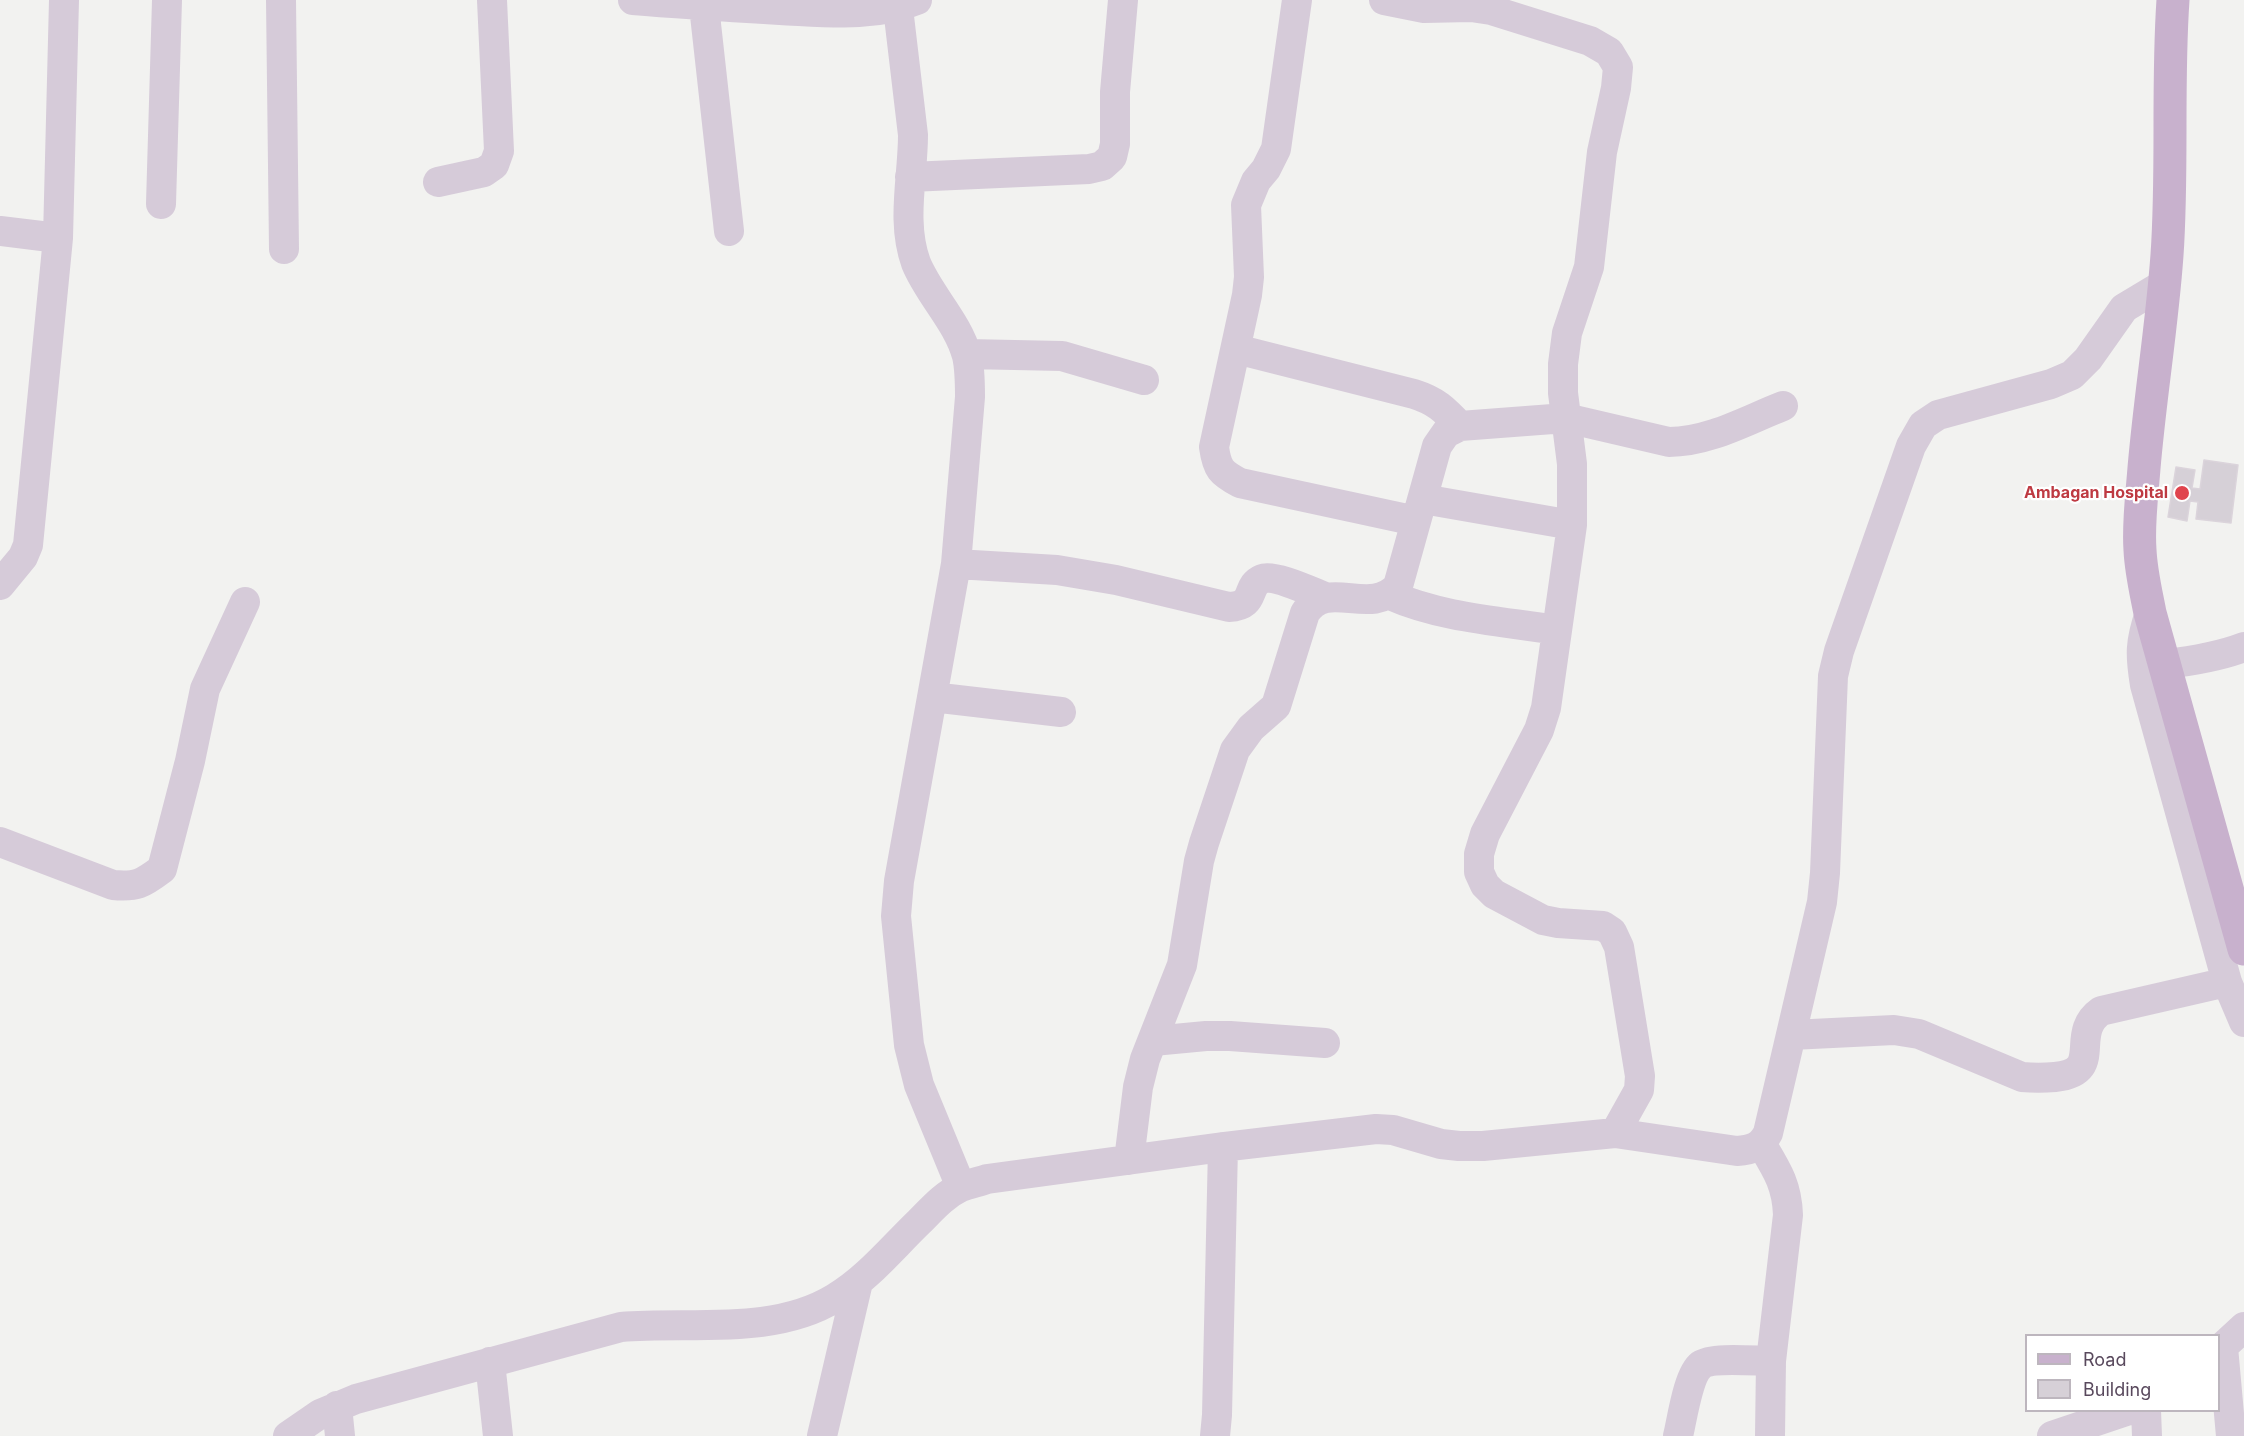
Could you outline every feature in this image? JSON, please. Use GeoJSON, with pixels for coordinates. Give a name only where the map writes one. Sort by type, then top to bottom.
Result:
{"type":"FeatureCollection","features":[{"type":"Feature","properties":{"kind":"main road"},"geometry":{"type":"LineString","coordinates":[[2173,0],[2169,82],[2169,213],[2164,284],[2149,411],[2141,505],[2140,549],[2150,613],[2244,949]]}},
{"type":"Feature","properties":{"kind":"street"},"geometry":{"type":"LineString","coordinates":[[0,585],[23,557],[28,545],[58,238],[64,0]]}},
{"type":"Feature","properties":{"kind":"street"},"geometry":{"type":"LineString","coordinates":[[161,204],[167,0]]}},
{"type":"Feature","properties":{"kind":"street"},"geometry":{"type":"LineString","coordinates":[[280,0],[284,249]]}},
{"type":"Feature","properties":{"kind":"street"},"geometry":{"type":"LineString","coordinates":[[438,182],[484,172],[494,165],[499,151],[492,0]]}},
{"type":"Feature","properties":{"kind":"street"},"geometry":{"type":"LineString","coordinates":[[643,0],[704,6],[892,5],[913,135],[908,199],[911,243],[916,262],[967,354],[970,397],[956,564],[899,881],[896,916],[909,1045],[919,1085],[961,1187]]}},
{"type":"Feature","properties":{"kind":"street"},"geometry":{"type":"LineString","coordinates":[[910,177],[1089,169],[1102,166],[1113,156],[1115,144],[1115,92],[1123,0]]}},
{"type":"Feature","properties":{"kind":"street"},"geometry":{"type":"LineString","coordinates":[[1297,0],[1276,149],[1266,169],[1256,181],[1246,205],[1249,277],[1214,447],[1216,463],[1224,475],[1240,483],[1419,510],[1572,525]]}},
{"type":"Feature","properties":{"kind":"street"},"geometry":{"type":"LineString","coordinates":[[1384,0],[1424,8],[1471,7],[1491,10],[1590,41],[1609,52],[1618,67],[1616,88],[1602,152],[1589,267],[1567,333],[1563,364],[1563,393],[1572,464],[1572,525],[1546,708],[1539,730],[1485,834],[1479,854],[1479,872],[1485,885],[1494,894],[1543,920],[1603,926],[1612,932],[1619,947],[1640,1076],[1639,1090],[1616,1133]]}},
{"type":"Feature","properties":{"kind":"street"},"geometry":{"type":"LineString","coordinates":[[704,6],[729,231]]}},
{"type":"Feature","properties":{"kind":"street"},"geometry":{"type":"LineString","coordinates":[[0,231],[58,238]]}},
{"type":"Feature","properties":{"kind":"street"},"geometry":{"type":"LineString","coordinates":[[288,1436],[320,1414],[337,1406],[621,1327],[651,1324],[753,1323],[784,1319],[811,1310],[834,1299],[858,1282],[943,1198],[961,1187],[987,1179],[1376,1129],[1459,1146],[1483,1146],[1616,1133],[1737,1151],[1750,1150],[1762,1144],[1768,1133],[1822,902],[1826,873],[1833,676],[1839,651],[1917,434],[1923,425],[1938,415],[2051,384],[2072,375],[2088,359],[2124,308],[2164,284]]}},
{"type":"Feature","properties":{"kind":"street"},"geometry":{"type":"LineString","coordinates":[[1236,349],[1414,394],[1439,405],[1460,426]]}},
{"type":"Feature","properties":{"kind":"street"},"geometry":{"type":"LineString","coordinates":[[967,354],[1062,356],[1144,380]]}},
{"type":"Feature","properties":{"kind":"street"},"geometry":{"type":"LineString","coordinates":[[956,564],[1057,570],[1116,579],[1229,607],[1239,607],[1248,602],[1254,586],[1262,579],[1273,578],[1325,597],[1379,599],[1390,595],[1398,586],[1437,446],[1446,433],[1460,426],[1566,418],[1669,442],[1684,442],[1701,438],[1783,406]]}},
{"type":"Feature","properties":{"kind":"street"},"geometry":{"type":"LineString","coordinates":[[1390,595],[1414,605],[1444,612],[1557,630]]}},
{"type":"Feature","properties":{"kind":"street"},"geometry":{"type":"LineString","coordinates":[[1129,1160],[1138,1087],[1145,1059],[1182,965],[1199,861],[1236,750],[1251,728],[1276,706],[1305,613],[1312,602],[1325,597]]}},
{"type":"Feature","properties":{"kind":"street"},"geometry":{"type":"LineString","coordinates":[[0,842],[113,885],[132,886],[148,880],[162,869],[190,761],[205,689],[245,602]]}},
{"type":"Feature","properties":{"kind":"street"},"geometry":{"type":"LineString","coordinates":[[2150,613],[2142,636],[2141,660],[2145,685],[2227,982],[2244,1022]]}},
{"type":"Feature","properties":{"kind":"street"},"geometry":{"type":"LineString","coordinates":[[2165,664],[2227,654],[2244,647]]}},
{"type":"Feature","properties":{"kind":"street"},"geometry":{"type":"LineString","coordinates":[[932,697],[1061,712]]}},
{"type":"Feature","properties":{"kind":"street"},"geometry":{"type":"LineString","coordinates":[[1791,1035],[1894,1030],[1919,1034],[2022,1077],[2069,1076],[2079,1071],[2083,1063],[2086,1031],[2091,1018],[2101,1011],[2227,982]]}},
{"type":"Feature","properties":{"kind":"street"},"geometry":{"type":"LineString","coordinates":[[1152,1041],[1230,1036],[1325,1043]]}},
{"type":"Feature","properties":{"kind":"street"},"geometry":{"type":"LineString","coordinates":[[1762,1144],[1780,1176],[1787,1195],[1788,1215],[1771,1361],[1770,1436]]}},
{"type":"Feature","properties":{"kind":"street"},"geometry":{"type":"LineString","coordinates":[[1215,1436],[1223,1147]]}},
{"type":"Feature","properties":{"kind":"street"},"geometry":{"type":"LineString","coordinates":[[822,1436],[858,1282]]}},
{"type":"Feature","properties":{"kind":"street"},"geometry":{"type":"LineString","coordinates":[[2229,1342],[2231,1436]]}},
{"type":"Feature","properties":{"kind":"street"},"geometry":{"type":"LineString","coordinates":[[1678,1436],[1693,1376],[1701,1365],[1711,1361],[1771,1361]]}},
{"type":"Feature","properties":{"kind":"street"},"geometry":{"type":"LineString","coordinates":[[490,1362],[498,1436]]}},
{"type":"Feature","properties":{"kind":"street"},"geometry":{"type":"LineString","coordinates":[[337,1406],[340,1436]]}},
{"type":"Feature","properties":{"kind":"street"},"geometry":{"type":"LineString","coordinates":[[2052,1436],[2123,1412]]}},
{"type":"Feature","properties":{"kind":"street"},"geometry":{"type":"LineString","coordinates":[[2145,1412],[2147,1436]]}},
{"type":"Feature","properties":{"kind":"building"},"geometry":{"type":"Polygon","coordinates":[[[2204,460],[2238,465],[2231,523],[2196,519],[2198,502],[2190,501],[2187,521],[2168,517],[2176,467],[2195,470],[2192,488],[2200,489],[2204,460]]]}},
{"type":"Feature","properties":{"kind":"place","name":"Ambagan Hospital"},"geometry":{"type":"Point","coordinates":[2182,493]}}]}
